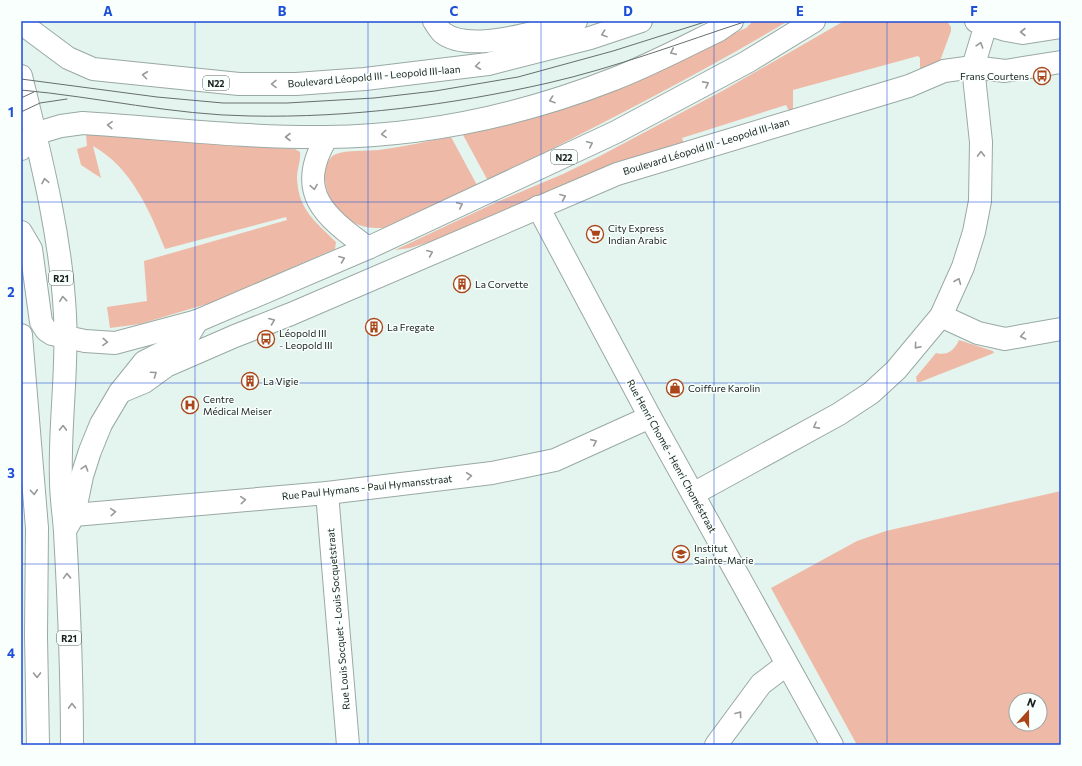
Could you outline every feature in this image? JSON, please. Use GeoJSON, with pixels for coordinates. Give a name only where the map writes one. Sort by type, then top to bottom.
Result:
{"type":"FeatureCollection","features":[{"type":"Feature","properties":{"kind":"main road"},"geometry":{"type":"LineString","coordinates":[[439,27],[464,42],[490,42],[576,21]]}},
{"type":"Feature","properties":{"kind":"main road","name":"Boulevard Léopold III - Leopold III-laan"},"geometry":{"type":"LineString","coordinates":[[21,23],[68,58],[93,69],[181,80],[246,84],[296,84],[365,79],[488,64],[590,38],[641,21]]}},
{"type":"Feature","properties":{"kind":"main road"},"geometry":{"type":"LineString","coordinates":[[28,141],[61,126],[83,123],[282,137],[380,135],[463,124],[526,109],[615,78],[719,30],[732,21]]}},
{"type":"Feature","properties":{"kind":"main road","name":"N22"},"geometry":{"type":"LineString","coordinates":[[66,338],[115,343],[197,321],[368,248],[616,132],[747,62],[814,21]]}},
{"type":"Feature","properties":{"kind":"main road"},"geometry":{"type":"LineString","coordinates":[[693,494],[839,414],[871,393],[896,370],[941,316],[963,267],[974,232],[980,201],[981,142],[973,68],[984,22],[1006,30],[1023,33],[1061,27]]}},
{"type":"Feature","properties":{"kind":"main road","name":"Boulevard Léopold III - Leopold III-laan"},"geometry":{"type":"LineString","coordinates":[[120,392],[144,382],[166,366],[624,171],[909,86],[944,71],[973,68],[1005,72],[1061,62]]}},
{"type":"Feature","properties":{"kind":"main road","name":"R21"},"geometry":{"type":"LineString","coordinates":[[21,76],[28,141],[45,179],[61,274],[66,338],[61,481],[70,523],[72,745]]}},
{"type":"Feature","properties":{"kind":"main road"},"geometry":{"type":"LineString","coordinates":[[327,137],[317,154],[314,168],[313,186],[317,199],[336,223],[368,248],[401,265]]}},
{"type":"Feature","properties":{"kind":"main road","name":"Rue Henri Chomé - Henri Choméstraat"},"geometry":{"type":"LineString","coordinates":[[538,207],[650,417],[786,665],[832,745]]}},
{"type":"Feature","properties":{"kind":"main road"},"geometry":{"type":"LineString","coordinates":[[21,232],[31,249],[41,322],[46,330],[66,338]]}},
{"type":"Feature","properties":{"kind":"main road"},"geometry":{"type":"LineString","coordinates":[[941,316],[978,333],[1005,339],[1061,329]]}},
{"type":"Feature","properties":{"kind":"main road"},"geometry":{"type":"LineString","coordinates":[[70,523],[90,451],[101,424],[120,392],[144,362],[185,341],[197,321]]}},
{"type":"Feature","properties":{"kind":"main road"},"geometry":{"type":"LineString","coordinates":[[21,334],[37,528],[36,636],[38,745]]}},
{"type":"Feature","properties":{"kind":"main road","name":"Rue Paul Hymans - Paul Hymansstraat"},"geometry":{"type":"LineString","coordinates":[[70,523],[492,473],[555,460],[650,417]]}},
{"type":"Feature","properties":{"kind":"main road","name":"Rue Louis Socquet - Louis Socquetstraat"},"geometry":{"type":"LineString","coordinates":[[327,492],[348,745]]}},
{"type":"Feature","properties":{"kind":"main road"},"geometry":{"type":"LineString","coordinates":[[716,745],[761,684],[786,665]]}},
{"type":"Feature","properties":{"kind":"shaded area"},"geometry":{"type":"Polygon","coordinates":[[[753,21],[788,21],[677,84],[488,181],[462,133],[608,89],[746,28],[753,21]]]}},
{"type":"Feature","properties":{"kind":"shaded area"},"geometry":{"type":"Polygon","coordinates":[[[844,21],[947,21],[951,27],[951,31],[940,61],[920,74],[920,58],[918,56],[793,90],[793,110],[789,111],[786,105],[682,138],[684,144],[439,239],[410,248],[395,250],[600,156],[724,90],[844,21]]]}},
{"type":"Feature","properties":{"kind":"shaded area"},"geometry":{"type":"Polygon","coordinates":[[[86,134],[295,149],[300,152],[297,177],[298,188],[304,207],[315,221],[336,242],[335,249],[210,303],[140,324],[110,328],[107,307],[147,301],[144,261],[287,220],[286,217],[165,249],[146,205],[129,178],[118,166],[93,146],[101,178],[81,165],[77,149],[87,146],[86,134]]]}},
{"type":"Feature","properties":{"kind":"shaded area"},"geometry":{"type":"Polygon","coordinates":[[[451,137],[477,185],[383,228],[365,227],[351,221],[338,210],[329,196],[325,180],[325,172],[331,157],[336,154],[351,151],[388,149],[451,137]]]}},
{"type":"Feature","properties":{"kind":"shaded area"},"geometry":{"type":"Polygon","coordinates":[[[959,340],[993,351],[994,353],[917,382],[916,377],[936,353],[944,354],[950,352],[959,340]]]}},
{"type":"Feature","properties":{"kind":"shaded area"},"geometry":{"type":"Polygon","coordinates":[[[1061,491],[1061,745],[857,745],[771,588],[857,541],[886,531],[1061,491]]]}},
{"type":"Feature","properties":{"kind":"tram line"},"geometry":{"type":"LineString","coordinates":[[21,79],[157,97],[223,103],[287,103],[374,98],[435,91],[518,77],[613,51],[708,21]]}},
{"type":"Feature","properties":{"kind":"tram line"},"geometry":{"type":"LineString","coordinates":[[21,90],[221,115],[288,116],[363,112],[437,104],[548,83],[598,70],[747,21]]}},
{"type":"Feature","properties":{"kind":"tram line"},"geometry":{"type":"LineString","coordinates":[[21,98],[34,92]]}},
{"type":"Feature","properties":{"kind":"tram line"},"geometry":{"type":"LineString","coordinates":[[21,112],[40,103],[67,99]]}},
{"type":"Feature","properties":{"kind":"place","name":"Frans Courtens"},"geometry":{"type":"Point","coordinates":[1042,76]}},
{"type":"Feature","properties":{"kind":"place","name":"City Express Indian Arabic"},"geometry":{"type":"Point","coordinates":[595,234]}},
{"type":"Feature","properties":{"kind":"place","name":"La Corvette"},"geometry":{"type":"Point","coordinates":[462,284]}},
{"type":"Feature","properties":{"kind":"place","name":"La Fregate"},"geometry":{"type":"Point","coordinates":[374,327]}},
{"type":"Feature","properties":{"kind":"place","name":"Léopold III - Leopold III"},"geometry":{"type":"Point","coordinates":[266,339]}},
{"type":"Feature","properties":{"kind":"place","name":"La Vigie"},"geometry":{"type":"Point","coordinates":[250,381]}},
{"type":"Feature","properties":{"kind":"place","name":"Coiffure Karolin"},"geometry":{"type":"Point","coordinates":[675,388]}},
{"type":"Feature","properties":{"kind":"place","name":"Centre Médical Meiser"},"geometry":{"type":"Point","coordinates":[190,405]}},
{"type":"Feature","properties":{"kind":"place","name":"Institut Sainte-Marie"},"geometry":{"type":"Point","coordinates":[681,554]}}]}
